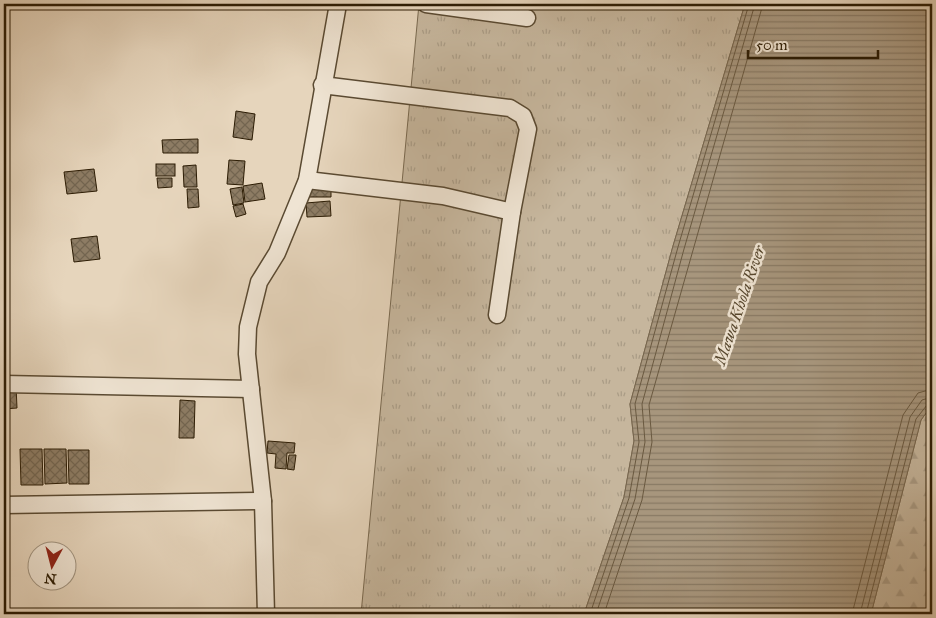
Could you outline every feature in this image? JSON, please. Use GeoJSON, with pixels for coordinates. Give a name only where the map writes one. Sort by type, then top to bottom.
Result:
{"type":"FeatureCollection","features":[{"type":"Feature","properties":{"kind":"street"},"geometry":{"type":"LineString","coordinates":[[266,614],[263,501],[247,345],[255,292],[263,273],[277,253],[307,180],[322,85],[338,4]]}},
{"type":"Feature","properties":{"kind":"street"},"geometry":{"type":"LineString","coordinates":[[426,4],[527,18]]}},
{"type":"Feature","properties":{"kind":"street"},"geometry":{"type":"LineString","coordinates":[[322,85],[510,108],[523,116],[528,129],[512,212],[497,316]]}},
{"type":"Feature","properties":{"kind":"street"},"geometry":{"type":"LineString","coordinates":[[307,180],[443,196],[512,212]]}},
{"type":"Feature","properties":{"kind":"street"},"geometry":{"type":"LineString","coordinates":[[4,384],[251,389]]}},
{"type":"Feature","properties":{"kind":"street"},"geometry":{"type":"LineString","coordinates":[[4,505],[263,501]]}},
{"type":"Feature","properties":{"kind":"green space"},"geometry":{"type":"Polygon","coordinates":[[[419,4],[745,4],[673,246],[630,404],[634,441],[624,497],[584,614],[361,614],[419,4]]]}},
{"type":"Feature","properties":{"kind":"green space"},"geometry":{"type":"Polygon","coordinates":[[[932,405],[932,597],[923,614],[871,614],[921,420],[932,405]]]}},
{"type":"Feature","properties":{"kind":"water","name":"Mawa Khola River"},"geometry":{"type":"Polygon","coordinates":[[[745,4],[932,4],[932,405],[921,420],[871,614],[584,614],[624,497],[634,441],[630,404],[673,246],[745,4]]]}},
{"type":"Feature","properties":{"kind":"building"},"geometry":{"type":"Polygon","coordinates":[[[236,111],[255,114],[252,140],[233,137],[236,111]]]}},
{"type":"Feature","properties":{"kind":"building"},"geometry":{"type":"Polygon","coordinates":[[[198,139],[198,153],[163,153],[162,140],[198,139]]]}},
{"type":"Feature","properties":{"kind":"building"},"geometry":{"type":"Polygon","coordinates":[[[229,160],[245,161],[243,185],[227,184],[229,160]]]}},
{"type":"Feature","properties":{"kind":"building"},"geometry":{"type":"Polygon","coordinates":[[[156,164],[175,164],[175,176],[156,176],[156,164]]]}},
{"type":"Feature","properties":{"kind":"building"},"geometry":{"type":"Polygon","coordinates":[[[196,165],[197,187],[184,187],[183,166],[196,165]]]}},
{"type":"Feature","properties":{"kind":"building"},"geometry":{"type":"Polygon","coordinates":[[[94,169],[97,191],[67,194],[64,172],[94,169]]]}},
{"type":"Feature","properties":{"kind":"building"},"geometry":{"type":"Polygon","coordinates":[[[157,178],[172,178],[172,187],[158,188],[157,178]]]}},
{"type":"Feature","properties":{"kind":"building"},"geometry":{"type":"Polygon","coordinates":[[[262,183],[265,199],[245,202],[243,186],[262,183]]]}},
{"type":"Feature","properties":{"kind":"building"},"geometry":{"type":"Polygon","coordinates":[[[331,186],[331,197],[307,197],[307,187],[331,186]]]}},
{"type":"Feature","properties":{"kind":"building"},"geometry":{"type":"Polygon","coordinates":[[[242,187],[244,203],[233,205],[230,189],[242,187]]]}},
{"type":"Feature","properties":{"kind":"building"},"geometry":{"type":"Polygon","coordinates":[[[187,189],[198,189],[199,207],[188,208],[187,189]]]}},
{"type":"Feature","properties":{"kind":"building"},"geometry":{"type":"Polygon","coordinates":[[[330,201],[331,216],[307,217],[306,203],[330,201]]]}},
{"type":"Feature","properties":{"kind":"building"},"geometry":{"type":"Polygon","coordinates":[[[243,204],[246,214],[236,217],[233,206],[243,204]]]}},
{"type":"Feature","properties":{"kind":"building"},"geometry":{"type":"Polygon","coordinates":[[[97,236],[100,259],[74,262],[71,239],[97,236]]]}},
{"type":"Feature","properties":{"kind":"building"},"geometry":{"type":"Polygon","coordinates":[[[16,386],[17,408],[4,409],[4,387],[16,386]]]}},
{"type":"Feature","properties":{"kind":"building"},"geometry":{"type":"Polygon","coordinates":[[[180,400],[195,401],[194,438],[179,438],[180,400]]]}},
{"type":"Feature","properties":{"kind":"building"},"geometry":{"type":"Polygon","coordinates":[[[268,441],[295,443],[294,453],[287,453],[286,469],[275,468],[276,454],[267,453],[268,441]]]}},
{"type":"Feature","properties":{"kind":"building"},"geometry":{"type":"Polygon","coordinates":[[[20,449],[42,449],[43,485],[21,485],[20,449]]]}},
{"type":"Feature","properties":{"kind":"building"},"geometry":{"type":"Polygon","coordinates":[[[44,449],[66,449],[67,483],[45,484],[44,449]]]}},
{"type":"Feature","properties":{"kind":"building"},"geometry":{"type":"Polygon","coordinates":[[[68,450],[89,450],[89,484],[69,484],[68,450]]]}},
{"type":"Feature","properties":{"kind":"building"},"geometry":{"type":"Polygon","coordinates":[[[289,455],[296,455],[294,470],[287,469],[289,455]]]}}]}
